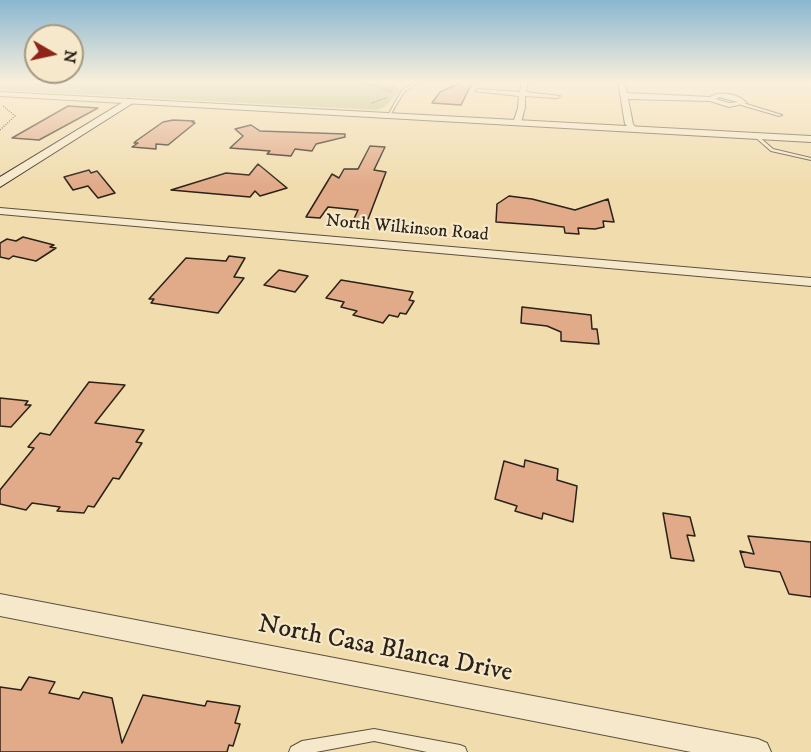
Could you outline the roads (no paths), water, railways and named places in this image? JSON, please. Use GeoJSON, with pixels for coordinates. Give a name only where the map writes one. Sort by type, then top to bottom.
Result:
{"type":"FeatureCollection","features":[{"type":"Feature","properties":{"kind":"main road"},"geometry":{"type":"LineString","coordinates":[[0,183],[107,116]]}},
{"type":"Feature","properties":{"kind":"street"},"geometry":{"type":"LineString","coordinates":[[390,116],[811,139]]}},
{"type":"Feature","properties":{"kind":"street"},"geometry":{"type":"LineString","coordinates":[[517,123],[521,116]]}},
{"type":"Feature","properties":{"kind":"street"},"geometry":{"type":"LineString","coordinates":[[628,116],[633,129]]}},
{"type":"Feature","properties":{"kind":"street","name":"North Wilkinson Road"},"geometry":{"type":"LineString","coordinates":[[0,212],[811,282]]}},
{"type":"Feature","properties":{"kind":"street","name":"North Casa Blanca Drive"},"geometry":{"type":"LineString","coordinates":[[0,605],[758,752]]}},
{"type":"Feature","properties":{"kind":"lane"},"geometry":{"type":"LineString","coordinates":[[756,136],[772,150],[811,159]]}},
{"type":"Feature","properties":{"kind":"lane"},"geometry":{"type":"LineString","coordinates":[[296,752],[302,748],[374,735],[460,752]]}}]}
